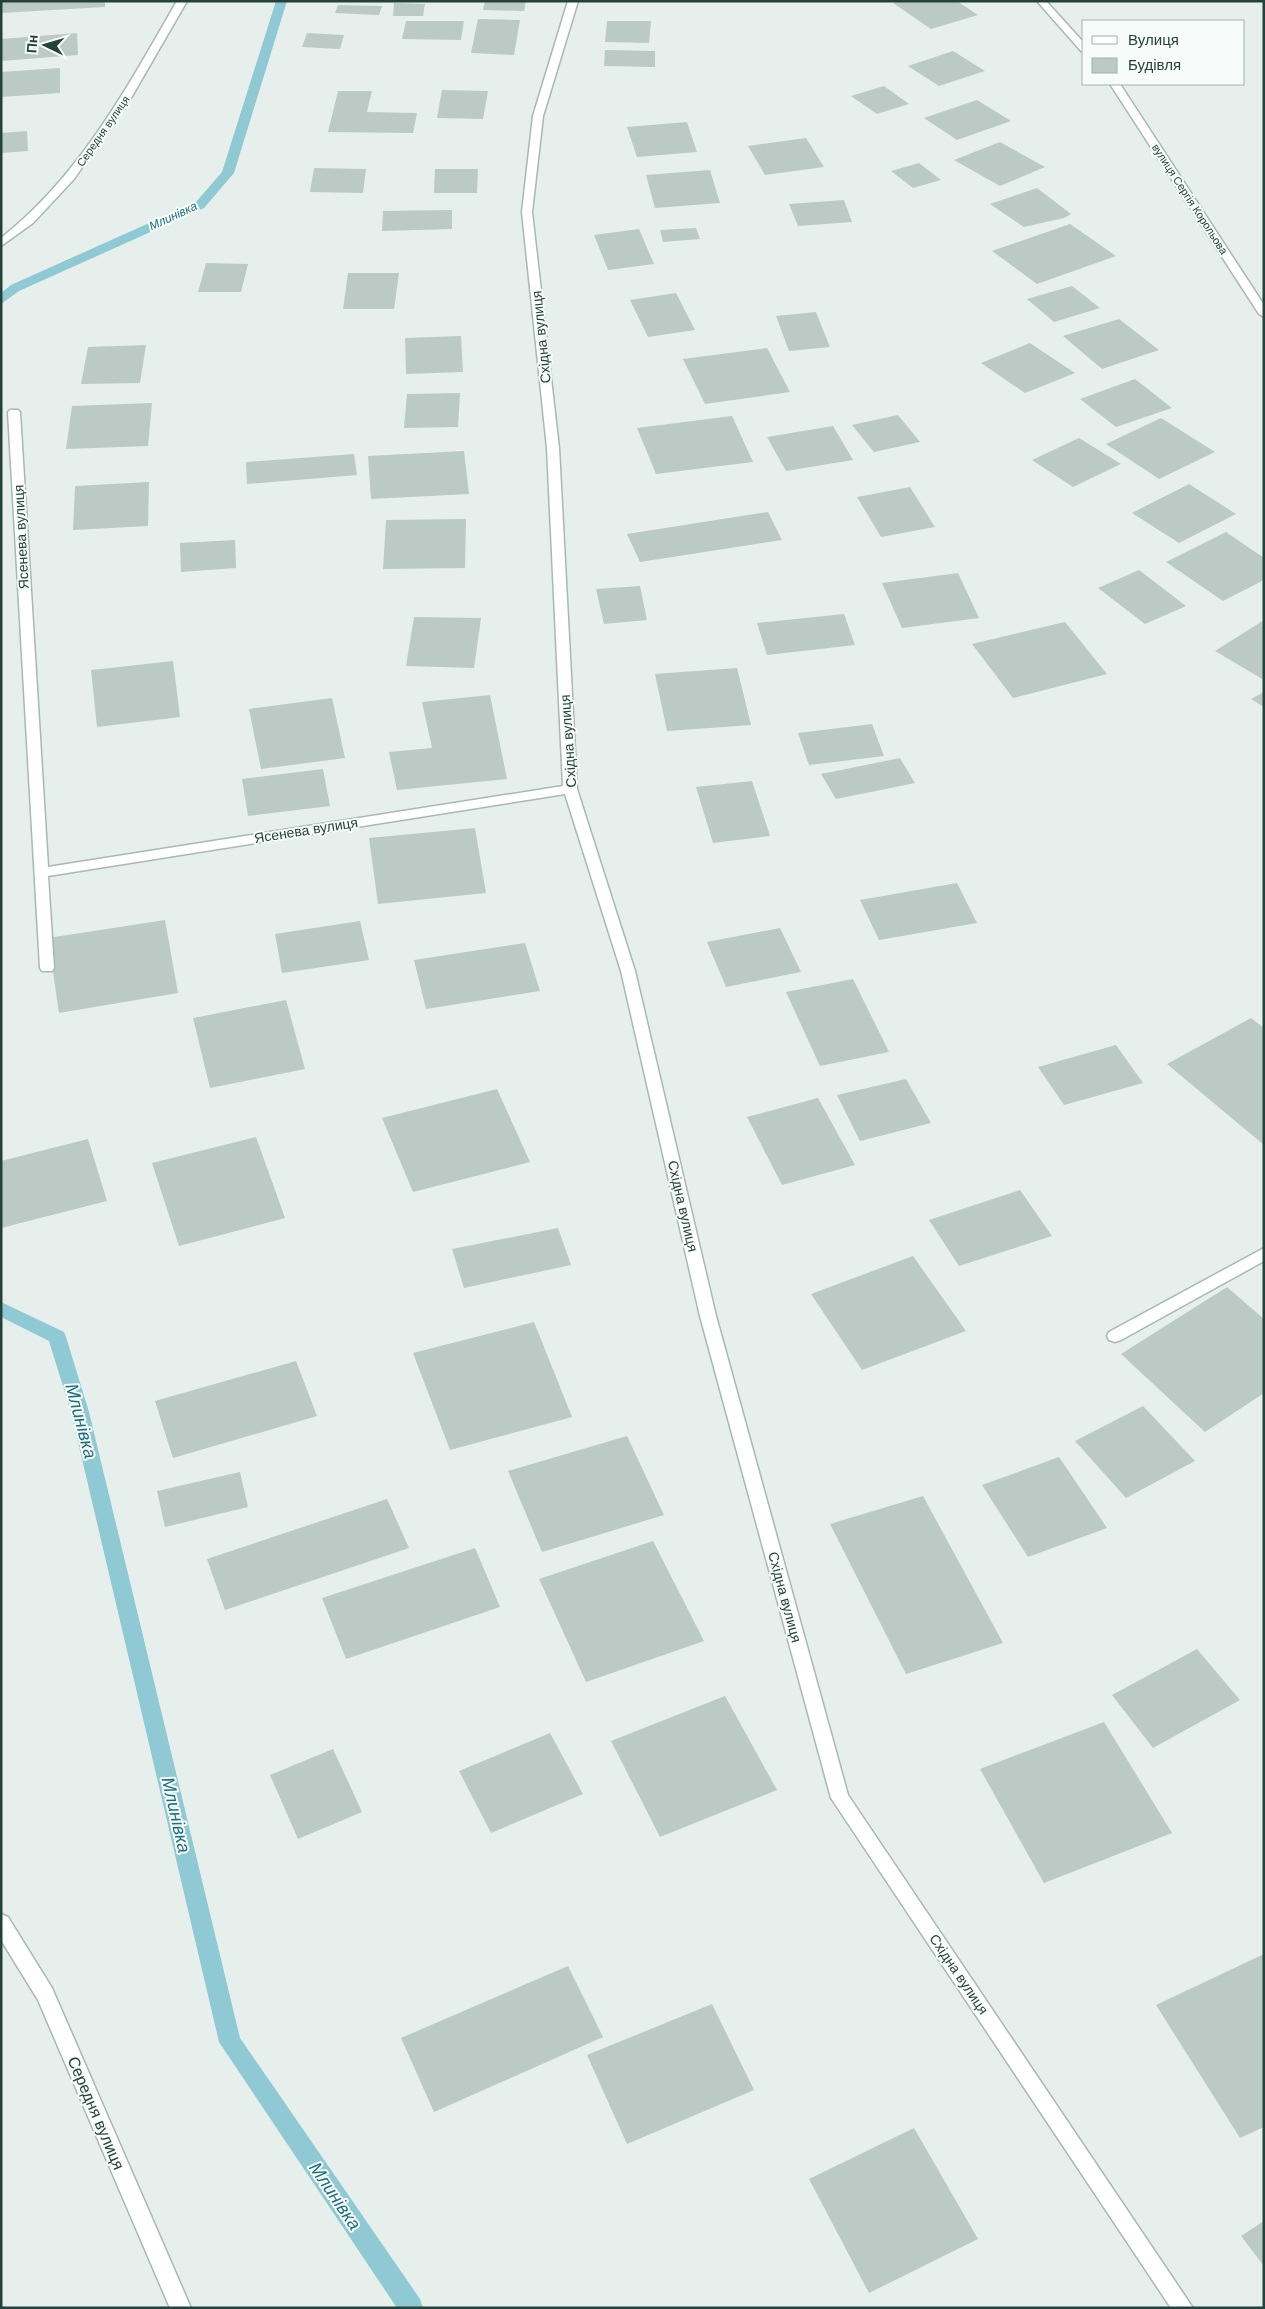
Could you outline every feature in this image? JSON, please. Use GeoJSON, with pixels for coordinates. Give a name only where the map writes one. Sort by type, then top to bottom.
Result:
{"type":"FeatureCollection","features":[{"type":"Feature","properties":{"kind":"street","name":"Середня вулиця"},"geometry":{"type":"LineString","coordinates":[[1,243],[29,221],[70,177],[126,98],[182,1]]}},
{"type":"Feature","properties":{"kind":"street","name":"Східна вулиця"},"geometry":{"type":"LineString","coordinates":[[573,1],[538,116],[527,212],[553,448],[570,789],[628,971],[708,1316],[840,1798],[1183,2308]]}},
{"type":"Feature","properties":{"kind":"street"},"geometry":{"type":"LineString","coordinates":[[1041,1],[1082,47]]}},
{"type":"Feature","properties":{"kind":"street","name":"вулиця Сергія Корольова"},"geometry":{"type":"LineString","coordinates":[[1116,85],[1264,314]]}},
{"type":"Feature","properties":{"kind":"street","name":"Ясенева вулиця"},"geometry":{"type":"LineString","coordinates":[[14,412],[47,968]]}},
{"type":"Feature","properties":{"kind":"street","name":"Ясенева вулиця"},"geometry":{"type":"LineString","coordinates":[[42,872],[570,789]]}},
{"type":"Feature","properties":{"kind":"street"},"geometry":{"type":"LineString","coordinates":[[1115,1336],[1264,1254]]}},
{"type":"Feature","properties":{"kind":"street","name":"Середня вулиця"},"geometry":{"type":"LineString","coordinates":[[1,1923],[45,1994],[181,2308]]}},
{"type":"Feature","properties":{"kind":"building"},"geometry":{"type":"Polygon","coordinates":[[[1,1],[105,1],[105,7],[1,13],[1,1]]]}},
{"type":"Feature","properties":{"kind":"building"},"geometry":{"type":"Polygon","coordinates":[[[485,1],[526,1],[524,11],[483,10],[485,1]]]}},
{"type":"Feature","properties":{"kind":"building"},"geometry":{"type":"Polygon","coordinates":[[[899,1],[957,1],[978,15],[931,29],[893,3],[899,1]]]}},
{"type":"Feature","properties":{"kind":"building"},"geometry":{"type":"Polygon","coordinates":[[[394,3],[425,4],[423,16],[393,16],[394,3]]]}},
{"type":"Feature","properties":{"kind":"building"},"geometry":{"type":"Polygon","coordinates":[[[338,5],[382,6],[379,15],[335,13],[338,5]]]}},
{"type":"Feature","properties":{"kind":"building"},"geometry":{"type":"Polygon","coordinates":[[[478,19],[520,20],[514,55],[471,53],[478,19]]]}},
{"type":"Feature","properties":{"kind":"building"},"geometry":{"type":"Polygon","coordinates":[[[406,21],[464,21],[461,40],[402,39],[406,21]]]}},
{"type":"Feature","properties":{"kind":"building"},"geometry":{"type":"Polygon","coordinates":[[[607,21],[651,21],[649,43],[605,42],[607,21]]]}},
{"type":"Feature","properties":{"kind":"building"},"geometry":{"type":"Polygon","coordinates":[[[77,33],[78,55],[1,61],[1,39],[77,33]]]}},
{"type":"Feature","properties":{"kind":"building"},"geometry":{"type":"Polygon","coordinates":[[[307,33],[344,35],[340,49],[302,47],[307,33]]]}},
{"type":"Feature","properties":{"kind":"building"},"geometry":{"type":"Polygon","coordinates":[[[605,50],[655,51],[655,67],[604,66],[605,50]]]}},
{"type":"Feature","properties":{"kind":"building"},"geometry":{"type":"Polygon","coordinates":[[[953,51],[985,71],[939,86],[908,66],[953,51]]]}},
{"type":"Feature","properties":{"kind":"building"},"geometry":{"type":"Polygon","coordinates":[[[60,68],[60,93],[1,97],[1,72],[60,68]]]}},
{"type":"Feature","properties":{"kind":"building"},"geometry":{"type":"Polygon","coordinates":[[[884,86],[909,104],[877,114],[851,96],[884,86]]]}},
{"type":"Feature","properties":{"kind":"building"},"geometry":{"type":"Polygon","coordinates":[[[442,90],[488,91],[483,119],[437,118],[442,90]]]}},
{"type":"Feature","properties":{"kind":"building"},"geometry":{"type":"Polygon","coordinates":[[[338,91],[372,91],[367,112],[417,113],[413,133],[328,132],[338,91]]]}},
{"type":"Feature","properties":{"kind":"building"},"geometry":{"type":"Polygon","coordinates":[[[977,100],[1011,121],[957,140],[924,118],[977,100]]]}},
{"type":"Feature","properties":{"kind":"building"},"geometry":{"type":"Polygon","coordinates":[[[687,122],[697,152],[637,157],[627,127],[687,122]]]}},
{"type":"Feature","properties":{"kind":"building"},"geometry":{"type":"Polygon","coordinates":[[[27,131],[28,151],[1,153],[1,133],[27,131]]]}},
{"type":"Feature","properties":{"kind":"building"},"geometry":{"type":"Polygon","coordinates":[[[806,138],[824,167],[765,175],[748,146],[806,138]]]}},
{"type":"Feature","properties":{"kind":"building"},"geometry":{"type":"Polygon","coordinates":[[[1000,142],[1045,167],[1000,186],[954,160],[1000,142]]]}},
{"type":"Feature","properties":{"kind":"building"},"geometry":{"type":"Polygon","coordinates":[[[919,163],[941,180],[913,188],[891,171],[919,163]]]}},
{"type":"Feature","properties":{"kind":"building"},"geometry":{"type":"Polygon","coordinates":[[[314,168],[366,169],[363,193],[310,192],[314,168]]]}},
{"type":"Feature","properties":{"kind":"building"},"geometry":{"type":"Polygon","coordinates":[[[435,169],[478,169],[477,193],[434,193],[435,169]]]}},
{"type":"Feature","properties":{"kind":"building"},"geometry":{"type":"Polygon","coordinates":[[[710,170],[720,203],[655,208],[646,175],[710,170]]]}},
{"type":"Feature","properties":{"kind":"building"},"geometry":{"type":"Polygon","coordinates":[[[1037,188],[1071,214],[1064,218],[1024,227],[990,204],[1037,188]]]}},
{"type":"Feature","properties":{"kind":"building"},"geometry":{"type":"Polygon","coordinates":[[[844,200],[852,222],[798,226],[789,204],[844,200]]]}},
{"type":"Feature","properties":{"kind":"building"},"geometry":{"type":"Polygon","coordinates":[[[452,210],[452,229],[382,231],[383,211],[452,210]]]}},
{"type":"Feature","properties":{"kind":"building"},"geometry":{"type":"Polygon","coordinates":[[[1070,224],[1116,256],[1037,284],[992,251],[1070,224]]]}},
{"type":"Feature","properties":{"kind":"building"},"geometry":{"type":"Polygon","coordinates":[[[696,228],[700,239],[663,242],[660,230],[696,228]]]}},
{"type":"Feature","properties":{"kind":"building"},"geometry":{"type":"Polygon","coordinates":[[[639,229],[654,264],[608,270],[594,235],[639,229]]]}},
{"type":"Feature","properties":{"kind":"building"},"geometry":{"type":"Polygon","coordinates":[[[206,263],[248,264],[241,292],[198,292],[206,263]]]}},
{"type":"Feature","properties":{"kind":"building"},"geometry":{"type":"Polygon","coordinates":[[[348,273],[399,273],[394,309],[343,309],[348,273]]]}},
{"type":"Feature","properties":{"kind":"building"},"geometry":{"type":"Polygon","coordinates":[[[1072,286],[1100,308],[1054,322],[1027,299],[1072,286]]]}},
{"type":"Feature","properties":{"kind":"building"},"geometry":{"type":"Polygon","coordinates":[[[676,293],[695,330],[648,337],[630,300],[676,293]]]}},
{"type":"Feature","properties":{"kind":"building"},"geometry":{"type":"Polygon","coordinates":[[[816,312],[830,347],[789,351],[776,316],[816,312]]]}},
{"type":"Feature","properties":{"kind":"building"},"geometry":{"type":"Polygon","coordinates":[[[1119,319],[1159,350],[1102,369],[1063,336],[1119,319]]]}},
{"type":"Feature","properties":{"kind":"building"},"geometry":{"type":"Polygon","coordinates":[[[461,336],[463,372],[406,374],[405,338],[461,336]]]}},
{"type":"Feature","properties":{"kind":"building"},"geometry":{"type":"Polygon","coordinates":[[[1030,343],[1075,373],[1025,393],[981,363],[1030,343]]]}},
{"type":"Feature","properties":{"kind":"building"},"geometry":{"type":"Polygon","coordinates":[[[146,345],[140,383],[81,384],[88,347],[146,345]]]}},
{"type":"Feature","properties":{"kind":"building"},"geometry":{"type":"Polygon","coordinates":[[[767,348],[790,392],[705,404],[683,359],[767,348]]]}},
{"type":"Feature","properties":{"kind":"building"},"geometry":{"type":"Polygon","coordinates":[[[1135,379],[1172,408],[1116,427],[1080,399],[1135,379]]]}},
{"type":"Feature","properties":{"kind":"building"},"geometry":{"type":"Polygon","coordinates":[[[460,393],[458,427],[404,428],[407,394],[460,393]]]}},
{"type":"Feature","properties":{"kind":"building"},"geometry":{"type":"Polygon","coordinates":[[[152,403],[148,446],[66,449],[72,406],[152,403]]]}},
{"type":"Feature","properties":{"kind":"building"},"geometry":{"type":"Polygon","coordinates":[[[898,415],[920,442],[874,452],[852,425],[898,415]]]}},
{"type":"Feature","properties":{"kind":"building"},"geometry":{"type":"Polygon","coordinates":[[[732,416],[753,462],[656,474],[637,428],[732,416]]]}},
{"type":"Feature","properties":{"kind":"building"},"geometry":{"type":"Polygon","coordinates":[[[1161,418],[1215,452],[1159,479],[1106,444],[1161,418]]]}},
{"type":"Feature","properties":{"kind":"building"},"geometry":{"type":"Polygon","coordinates":[[[833,426],[853,460],[786,471],[767,437],[833,426]]]}},
{"type":"Feature","properties":{"kind":"building"},"geometry":{"type":"Polygon","coordinates":[[[1079,438],[1121,464],[1073,487],[1032,460],[1079,438]]]}},
{"type":"Feature","properties":{"kind":"building"},"geometry":{"type":"Polygon","coordinates":[[[464,451],[469,494],[371,499],[368,456],[464,451]]]}},
{"type":"Feature","properties":{"kind":"building"},"geometry":{"type":"Polygon","coordinates":[[[354,454],[357,475],[247,484],[246,462],[354,454]]]}},
{"type":"Feature","properties":{"kind":"building"},"geometry":{"type":"Polygon","coordinates":[[[149,482],[148,526],[73,530],[75,486],[149,482]]]}},
{"type":"Feature","properties":{"kind":"building"},"geometry":{"type":"Polygon","coordinates":[[[1189,484],[1236,514],[1179,543],[1132,513],[1189,484]]]}},
{"type":"Feature","properties":{"kind":"building"},"geometry":{"type":"Polygon","coordinates":[[[910,487],[935,527],[881,537],[857,497],[910,487]]]}},
{"type":"Feature","properties":{"kind":"building"},"geometry":{"type":"Polygon","coordinates":[[[768,512],[782,540],[640,562],[627,534],[768,512]]]}},
{"type":"Feature","properties":{"kind":"building"},"geometry":{"type":"Polygon","coordinates":[[[466,519],[465,568],[383,569],[386,520],[466,519]]]}},
{"type":"Feature","properties":{"kind":"building"},"geometry":{"type":"Polygon","coordinates":[[[1226,532],[1264,558],[1264,580],[1223,601],[1166,562],[1226,532]]]}},
{"type":"Feature","properties":{"kind":"building"},"geometry":{"type":"Polygon","coordinates":[[[235,540],[236,568],[181,572],[180,543],[235,540]]]}},
{"type":"Feature","properties":{"kind":"building"},"geometry":{"type":"Polygon","coordinates":[[[1139,570],[1186,606],[1145,624],[1098,588],[1139,570]]]}},
{"type":"Feature","properties":{"kind":"building"},"geometry":{"type":"Polygon","coordinates":[[[958,573],[979,618],[902,628],[882,583],[958,573]]]}},
{"type":"Feature","properties":{"kind":"building"},"geometry":{"type":"Polygon","coordinates":[[[640,586],[647,620],[604,624],[596,589],[640,586]]]}},
{"type":"Feature","properties":{"kind":"building"},"geometry":{"type":"Polygon","coordinates":[[[844,614],[855,645],[767,655],[757,623],[844,614]]]}},
{"type":"Feature","properties":{"kind":"building"},"geometry":{"type":"Polygon","coordinates":[[[414,617],[481,618],[474,668],[406,666],[414,617]]]}},
{"type":"Feature","properties":{"kind":"building"},"geometry":{"type":"Polygon","coordinates":[[[1264,620],[1264,680],[1215,651],[1264,620]]]}},
{"type":"Feature","properties":{"kind":"building"},"geometry":{"type":"Polygon","coordinates":[[[1065,622],[1107,674],[1013,698],[972,644],[1065,622]]]}},
{"type":"Feature","properties":{"kind":"building"},"geometry":{"type":"Polygon","coordinates":[[[173,661],[180,717],[97,727],[91,670],[173,661]]]}},
{"type":"Feature","properties":{"kind":"building"},"geometry":{"type":"Polygon","coordinates":[[[737,668],[751,725],[667,731],[655,674],[737,668]]]}},
{"type":"Feature","properties":{"kind":"building"},"geometry":{"type":"Polygon","coordinates":[[[1264,692],[1264,707],[1251,699],[1264,692]]]}},
{"type":"Feature","properties":{"kind":"building"},"geometry":{"type":"Polygon","coordinates":[[[490,695],[507,779],[397,790],[389,752],[432,748],[422,702],[490,695]]]}},
{"type":"Feature","properties":{"kind":"building"},"geometry":{"type":"Polygon","coordinates":[[[332,698],[345,758],[261,769],[249,709],[332,698]]]}},
{"type":"Feature","properties":{"kind":"building"},"geometry":{"type":"Polygon","coordinates":[[[872,724],[884,756],[809,765],[798,733],[872,724]]]}},
{"type":"Feature","properties":{"kind":"building"},"geometry":{"type":"Polygon","coordinates":[[[900,758],[915,783],[836,799],[821,774],[900,758]]]}},
{"type":"Feature","properties":{"kind":"building"},"geometry":{"type":"Polygon","coordinates":[[[323,769],[330,806],[248,816],[242,779],[323,769]]]}},
{"type":"Feature","properties":{"kind":"building"},"geometry":{"type":"Polygon","coordinates":[[[752,781],[770,836],[713,843],[696,787],[752,781]]]}},
{"type":"Feature","properties":{"kind":"building"},"geometry":{"type":"Polygon","coordinates":[[[475,828],[486,893],[378,904],[369,838],[475,828]]]}},
{"type":"Feature","properties":{"kind":"building"},"geometry":{"type":"Polygon","coordinates":[[[957,883],[977,923],[879,940],[860,900],[957,883]]]}},
{"type":"Feature","properties":{"kind":"building"},"geometry":{"type":"Polygon","coordinates":[[[165,920],[178,993],[59,1013],[48,938],[165,920]]]}},
{"type":"Feature","properties":{"kind":"building"},"geometry":{"type":"Polygon","coordinates":[[[360,921],[369,960],[282,973],[275,934],[360,921]]]}},
{"type":"Feature","properties":{"kind":"building"},"geometry":{"type":"Polygon","coordinates":[[[780,928],[801,972],[726,987],[707,942],[780,928]]]}},
{"type":"Feature","properties":{"kind":"building"},"geometry":{"type":"Polygon","coordinates":[[[525,943],[540,991],[426,1009],[414,960],[525,943]]]}},
{"type":"Feature","properties":{"kind":"building"},"geometry":{"type":"Polygon","coordinates":[[[853,979],[889,1052],[820,1066],[786,992],[853,979]]]}},
{"type":"Feature","properties":{"kind":"building"},"geometry":{"type":"Polygon","coordinates":[[[286,1000],[305,1069],[210,1088],[193,1018],[286,1000]]]}},
{"type":"Feature","properties":{"kind":"building"},"geometry":{"type":"Polygon","coordinates":[[[1251,1018],[1264,1028],[1264,1145],[1167,1064],[1251,1018]]]}},
{"type":"Feature","properties":{"kind":"building"},"geometry":{"type":"Polygon","coordinates":[[[1116,1045],[1143,1083],[1064,1105],[1038,1067],[1116,1045]]]}},
{"type":"Feature","properties":{"kind":"building"},"geometry":{"type":"Polygon","coordinates":[[[906,1079],[931,1123],[860,1141],[837,1095],[906,1079]]]}},
{"type":"Feature","properties":{"kind":"building"},"geometry":{"type":"Polygon","coordinates":[[[497,1089],[530,1162],[413,1192],[382,1118],[497,1089]]]}},
{"type":"Feature","properties":{"kind":"building"},"geometry":{"type":"Polygon","coordinates":[[[818,1098],[855,1165],[782,1185],[747,1117],[818,1098]]]}},
{"type":"Feature","properties":{"kind":"building"},"geometry":{"type":"Polygon","coordinates":[[[256,1137],[285,1218],[179,1246],[152,1163],[256,1137]]]}},
{"type":"Feature","properties":{"kind":"building"},"geometry":{"type":"Polygon","coordinates":[[[88,1139],[107,1201],[1,1228],[1,1161],[88,1139]]]}},
{"type":"Feature","properties":{"kind":"building"},"geometry":{"type":"Polygon","coordinates":[[[1020,1190],[1052,1236],[959,1266],[929,1220],[1020,1190]]]}},
{"type":"Feature","properties":{"kind":"building"},"geometry":{"type":"Polygon","coordinates":[[[558,1228],[571,1265],[464,1288],[452,1249],[558,1228]]]}},
{"type":"Feature","properties":{"kind":"building"},"geometry":{"type":"Polygon","coordinates":[[[913,1256],[966,1331],[862,1370],[811,1294],[913,1256]]]}},
{"type":"Feature","properties":{"kind":"building"},"geometry":{"type":"Polygon","coordinates":[[[1227,1287],[1264,1319],[1264,1393],[1205,1432],[1121,1354],[1227,1287]]]}},
{"type":"Feature","properties":{"kind":"building"},"geometry":{"type":"Polygon","coordinates":[[[534,1322],[572,1417],[450,1450],[413,1353],[534,1322]]]}},
{"type":"Feature","properties":{"kind":"building"},"geometry":{"type":"Polygon","coordinates":[[[296,1361],[317,1416],[173,1458],[155,1401],[296,1361]]]}},
{"type":"Feature","properties":{"kind":"building"},"geometry":{"type":"Polygon","coordinates":[[[1143,1406],[1195,1461],[1126,1498],[1075,1441],[1143,1406]]]}},
{"type":"Feature","properties":{"kind":"building"},"geometry":{"type":"Polygon","coordinates":[[[627,1436],[664,1515],[542,1552],[508,1471],[627,1436]]]}},
{"type":"Feature","properties":{"kind":"building"},"geometry":{"type":"Polygon","coordinates":[[[1059,1457],[1107,1528],[1028,1557],[982,1485],[1059,1457]]]}},
{"type":"Feature","properties":{"kind":"building"},"geometry":{"type":"Polygon","coordinates":[[[240,1472],[248,1507],[165,1527],[157,1491],[240,1472]]]}},
{"type":"Feature","properties":{"kind":"building"},"geometry":{"type":"Polygon","coordinates":[[[923,1496],[1003,1643],[906,1674],[830,1524],[923,1496]]]}},
{"type":"Feature","properties":{"kind":"building"},"geometry":{"type":"Polygon","coordinates":[[[387,1499],[409,1548],[225,1610],[207,1559],[387,1499]]]}},
{"type":"Feature","properties":{"kind":"building"},"geometry":{"type":"Polygon","coordinates":[[[653,1541],[704,1641],[586,1682],[539,1579],[653,1541]]]}},
{"type":"Feature","properties":{"kind":"building"},"geometry":{"type":"Polygon","coordinates":[[[475,1548],[500,1607],[346,1659],[322,1598],[475,1548]]]}},
{"type":"Feature","properties":{"kind":"building"},"geometry":{"type":"Polygon","coordinates":[[[1197,1649],[1240,1700],[1153,1748],[1112,1695],[1197,1649]]]}},
{"type":"Feature","properties":{"kind":"building"},"geometry":{"type":"Polygon","coordinates":[[[725,1696],[777,1790],[660,1837],[611,1741],[725,1696]]]}},
{"type":"Feature","properties":{"kind":"building"},"geometry":{"type":"Polygon","coordinates":[[[1104,1722],[1172,1833],[1044,1883],[980,1769],[1104,1722]]]}},
{"type":"Feature","properties":{"kind":"building"},"geometry":{"type":"Polygon","coordinates":[[[550,1733],[583,1794],[491,1833],[459,1771],[550,1733]]]}},
{"type":"Feature","properties":{"kind":"building"},"geometry":{"type":"Polygon","coordinates":[[[333,1749],[362,1812],[298,1839],[270,1775],[333,1749]]]}},
{"type":"Feature","properties":{"kind":"building"},"geometry":{"type":"Polygon","coordinates":[[[1264,1954],[1264,2127],[1240,2138],[1156,2005],[1264,1954]]]}},
{"type":"Feature","properties":{"kind":"building"},"geometry":{"type":"Polygon","coordinates":[[[568,1966],[603,2037],[434,2112],[401,2038],[568,1966]]]}},
{"type":"Feature","properties":{"kind":"building"},"geometry":{"type":"Polygon","coordinates":[[[712,2004],[754,2090],[627,2144],[587,2055],[712,2004]]]}},
{"type":"Feature","properties":{"kind":"building"},"geometry":{"type":"Polygon","coordinates":[[[914,2128],[978,2239],[869,2293],[809,2179],[914,2128]]]}},
{"type":"Feature","properties":{"kind":"building"},"geometry":{"type":"Polygon","coordinates":[[[1264,2221],[1264,2266],[1241,2236],[1264,2221]]]}},
{"type":"Feature","properties":{"kind":"waterway","name":"Млинівка"},"geometry":{"type":"LineString","coordinates":[[1,300],[15,288],[200,205],[228,173],[282,1]]}},
{"type":"Feature","properties":{"kind":"waterway","name":"Млинівка"},"geometry":{"type":"LineString","coordinates":[[1,1309],[57,1337],[80,1412],[230,2042],[411,2308]]}}]}
